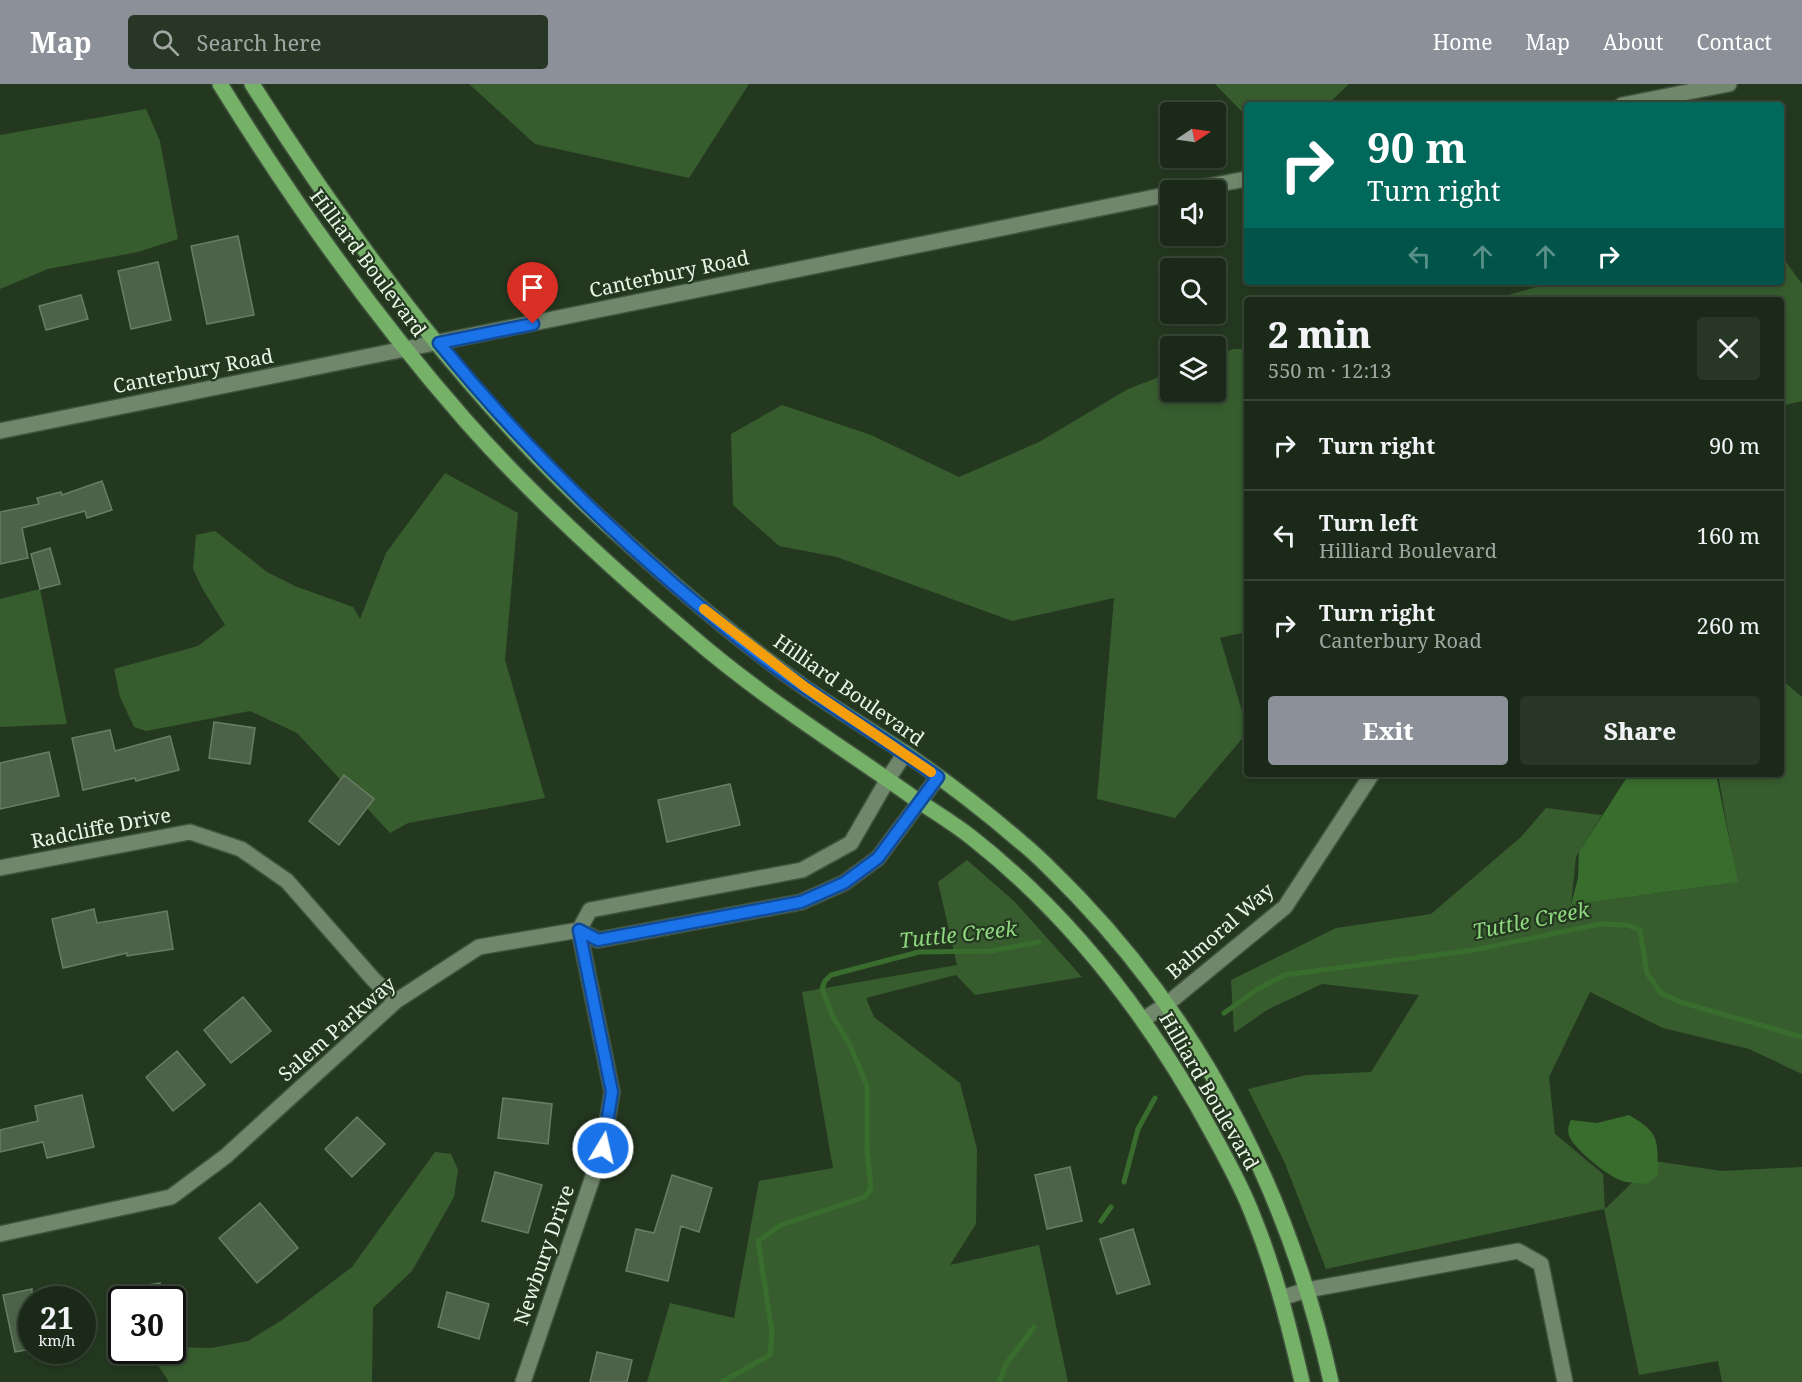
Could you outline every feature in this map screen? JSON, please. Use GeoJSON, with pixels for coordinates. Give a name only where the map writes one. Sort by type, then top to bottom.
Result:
{"type":"FeatureCollection","features":[{"type":"Feature","properties":{"kind":"main road","name":"Hilliard Boulevard"},"geometry":{"type":"LineString","coordinates":[[220,84],[264,155],[325,245],[406,350],[467,422],[569,528],[689,635],[764,696],[971,837],[1045,904],[1080,941],[1144,1019],[1171,1060],[1232,1171],[1253,1215],[1281,1298],[1302,1382]]}},
{"type":"Feature","properties":{"kind":"main road","name":"Hilliard Boulevard"},"geometry":{"type":"LineString","coordinates":[[252,84],[317,185],[394,290],[481,395],[528,446],[618,535],[766,659],[858,724],[905,753],[1026,846],[1101,921],[1167,1004],[1195,1044],[1244,1132],[1271,1189],[1307,1290],[1331,1382]]}},
{"type":"Feature","properties":{"kind":"street"},"geometry":{"type":"LineString","coordinates":[[1637,102],[1729,84]]}},
{"type":"Feature","properties":{"kind":"street"},"geometry":{"type":"LineString","coordinates":[[1226,183],[1244,179]]}},
{"type":"Feature","properties":{"kind":"street","name":"Canterbury Road"},"geometry":{"type":"LineString","coordinates":[[0,431],[1160,196]]}},
{"type":"Feature","properties":{"kind":"street"},"geometry":{"type":"LineString","coordinates":[[905,753],[851,843],[802,870],[590,910],[579,930],[598,940],[801,902],[844,883],[878,858],[938,777]]}},
{"type":"Feature","properties":{"kind":"street","name":"Balmoral Way"},"geometry":{"type":"LineString","coordinates":[[1144,1019],[1167,1004],[1285,907],[1370,777]]}},
{"type":"Feature","properties":{"kind":"street","name":"Radcliffe Drive"},"geometry":{"type":"LineString","coordinates":[[0,868],[190,832],[241,849],[287,881],[396,1002]]}},
{"type":"Feature","properties":{"kind":"street","name":"Salem Parkway"},"geometry":{"type":"LineString","coordinates":[[0,1233],[171,1197],[226,1156],[396,1002],[479,947],[579,930]]}},
{"type":"Feature","properties":{"kind":"street","name":"Newbury Drive"},"geometry":{"type":"LineString","coordinates":[[523,1382],[603,1148],[612,1092],[579,930]]}},
{"type":"Feature","properties":{"kind":"street"},"geometry":{"type":"LineString","coordinates":[[1281,1298],[1307,1290],[1518,1251],[1541,1264],[1565,1382]]}},
{"type":"Feature","properties":{"kind":"shaded area"},"geometry":{"type":"Polygon","coordinates":[[[469,84],[749,84],[689,178],[535,144],[469,84]]]}},
{"type":"Feature","properties":{"kind":"shaded area"},"geometry":{"type":"Polygon","coordinates":[[[1215,84],[1349,84],[1330,102],[1244,102],[1244,114],[1215,84]]]}},
{"type":"Feature","properties":{"kind":"shaded area"},"geometry":{"type":"Polygon","coordinates":[[[146,109],[160,141],[178,239],[138,252],[48,269],[0,289],[0,135],[146,109]]]}},
{"type":"Feature","properties":{"kind":"shaded area"},"geometry":{"type":"Polygon","coordinates":[[[1784,259],[1802,284],[1802,401],[1784,405],[1784,297],[1501,297],[1544,285],[1784,285],[1784,259]]]}},
{"type":"Feature","properties":{"kind":"shaded area"},"geometry":{"type":"Polygon","coordinates":[[[1244,349],[1244,632],[1220,638],[1244,717],[1244,736],[1175,818],[1097,799],[1114,598],[1012,621],[837,557],[779,546],[733,505],[731,434],[782,405],[871,435],[959,477],[1039,442],[1128,389],[1160,377],[1160,402],[1226,402],[1226,352],[1244,349]]]}},
{"type":"Feature","properties":{"kind":"shaded area"},"geometry":{"type":"Polygon","coordinates":[[[445,473],[518,513],[505,660],[545,798],[408,823],[390,833],[297,733],[250,711],[146,731],[134,727],[120,697],[114,669],[198,646],[225,625],[193,569],[196,535],[215,531],[267,572],[295,586],[353,607],[360,619],[386,553],[445,473]]]}},
{"type":"Feature","properties":{"kind":"shaded area"},"geometry":{"type":"Polygon","coordinates":[[[40,589],[67,724],[0,727],[0,599],[40,589]]]}},
{"type":"Feature","properties":{"kind":"shaded area"},"geometry":{"type":"Polygon","coordinates":[[[1784,682],[1802,697],[1802,1074],[1749,1049],[1663,1028],[1590,992],[1549,1077],[1555,1134],[1603,1174],[1605,1209],[1654,1161],[1722,1171],[1802,1167],[1802,1382],[1722,1382],[1718,1361],[1639,1375],[1604,1209],[1326,1269],[1284,1161],[1248,1089],[1306,1075],[1371,1072],[1419,995],[1322,984],[1267,1010],[1234,1033],[1231,980],[1336,928],[1431,914],[1521,837],[1546,808],[1602,815],[1576,857],[1571,905],[1737,882],[1719,777],[1784,777],[1784,682]]]}},
{"type":"Feature","properties":{"kind":"shaded area"},"geometry":{"type":"Polygon","coordinates":[[[1627,777],[1717,777],[1738,882],[1571,905],[1578,878],[1579,852],[1627,777]]]}},
{"type":"Feature","properties":{"kind":"shaded area"},"geometry":{"type":"Polygon","coordinates":[[[967,860],[1014,901],[1082,977],[975,995],[956,975],[866,998],[874,1017],[960,1083],[977,1149],[976,1224],[950,1265],[1039,1245],[1068,1382],[647,1382],[670,1303],[734,1318],[759,1181],[833,1168],[802,992],[957,965],[938,882],[967,860]]]}},
{"type":"Feature","properties":{"kind":"shaded area"},"geometry":{"type":"Polygon","coordinates":[[[1629,1115],[1647,1127],[1657,1145],[1658,1175],[1646,1184],[1622,1181],[1609,1174],[1579,1150],[1568,1133],[1571,1120],[1597,1123],[1629,1115]]]}},
{"type":"Feature","properties":{"kind":"shaded area"},"geometry":{"type":"Polygon","coordinates":[[[435,1152],[451,1154],[458,1170],[454,1197],[412,1271],[373,1308],[372,1382],[169,1382],[157,1364],[186,1364],[186,1347],[211,1348],[248,1341],[282,1320],[352,1267],[435,1152]]]}},
{"type":"Feature","properties":{"kind":"building"},"geometry":{"type":"Polygon","coordinates":[[[238,236],[254,315],[207,324],[191,246],[238,236]]]}},
{"type":"Feature","properties":{"kind":"building"},"geometry":{"type":"Polygon","coordinates":[[[158,262],[171,320],[131,329],[118,271],[158,262]]]}},
{"type":"Feature","properties":{"kind":"building"},"geometry":{"type":"Polygon","coordinates":[[[81,295],[88,319],[46,330],[39,306],[81,295]]]}},
{"type":"Feature","properties":{"kind":"building"},"geometry":{"type":"Polygon","coordinates":[[[102,481],[112,510],[87,518],[85,511],[22,528],[28,558],[0,564],[0,512],[39,504],[37,498],[61,492],[62,495],[102,481]]]}},
{"type":"Feature","properties":{"kind":"building"},"geometry":{"type":"Polygon","coordinates":[[[50,548],[60,584],[40,589],[31,554],[50,548]]]}},
{"type":"Feature","properties":{"kind":"building"},"geometry":{"type":"Polygon","coordinates":[[[214,722],[255,728],[250,764],[209,758],[214,722]]]}},
{"type":"Feature","properties":{"kind":"building"},"geometry":{"type":"Polygon","coordinates":[[[110,730],[115,751],[170,736],[179,770],[136,781],[135,778],[83,790],[72,738],[110,730]]]}},
{"type":"Feature","properties":{"kind":"building"},"geometry":{"type":"Polygon","coordinates":[[[49,752],[59,796],[0,809],[0,763],[49,752]]]}},
{"type":"Feature","properties":{"kind":"building"},"geometry":{"type":"Polygon","coordinates":[[[344,775],[374,799],[339,845],[309,821],[344,775]]]}},
{"type":"Feature","properties":{"kind":"building"},"geometry":{"type":"Polygon","coordinates":[[[730,784],[740,825],[667,842],[658,800],[730,784]]]}},
{"type":"Feature","properties":{"kind":"building"},"geometry":{"type":"Polygon","coordinates":[[[94,909],[97,923],[167,911],[173,949],[127,956],[127,953],[63,968],[52,919],[94,909]]]}},
{"type":"Feature","properties":{"kind":"building"},"geometry":{"type":"Polygon","coordinates":[[[243,997],[271,1031],[231,1063],[204,1030],[243,997]]]}},
{"type":"Feature","properties":{"kind":"building"},"geometry":{"type":"Polygon","coordinates":[[[177,1051],[205,1085],[173,1111],[146,1077],[177,1051]]]}},
{"type":"Feature","properties":{"kind":"building"},"geometry":{"type":"Polygon","coordinates":[[[82,1095],[94,1147],[47,1158],[43,1142],[0,1152],[0,1130],[38,1121],[35,1106],[82,1095]]]}},
{"type":"Feature","properties":{"kind":"building"},"geometry":{"type":"Polygon","coordinates":[[[503,1098],[552,1104],[548,1144],[498,1138],[503,1098]]]}},
{"type":"Feature","properties":{"kind":"building"},"geometry":{"type":"Polygon","coordinates":[[[357,1117],[385,1144],[352,1177],[325,1149],[357,1117]]]}},
{"type":"Feature","properties":{"kind":"building"},"geometry":{"type":"Polygon","coordinates":[[[1070,1167],[1082,1221],[1047,1229],[1035,1175],[1070,1167]]]}},
{"type":"Feature","properties":{"kind":"building"},"geometry":{"type":"Polygon","coordinates":[[[495,1172],[542,1185],[528,1233],[482,1221],[495,1172]]]}},
{"type":"Feature","properties":{"kind":"building"},"geometry":{"type":"Polygon","coordinates":[[[672,1175],[712,1188],[699,1232],[681,1226],[668,1281],[626,1271],[636,1229],[654,1233],[672,1175]]]}},
{"type":"Feature","properties":{"kind":"building"},"geometry":{"type":"Polygon","coordinates":[[[260,1203],[298,1248],[257,1283],[219,1238],[260,1203]]]}},
{"type":"Feature","properties":{"kind":"building"},"geometry":{"type":"Polygon","coordinates":[[[1133,1229],[1150,1284],[1117,1294],[1100,1239],[1133,1229]]]}},
{"type":"Feature","properties":{"kind":"building"},"geometry":{"type":"Polygon","coordinates":[[[160,1283],[161,1286],[141,1286],[160,1283]]]}},
{"type":"Feature","properties":{"kind":"building"},"geometry":{"type":"Polygon","coordinates":[[[18,1292],[18,1351],[15,1352],[3,1295],[18,1292]]]}},
{"type":"Feature","properties":{"kind":"building"},"geometry":{"type":"Polygon","coordinates":[[[447,1292],[489,1304],[479,1339],[438,1327],[447,1292]]]}},
{"type":"Feature","properties":{"kind":"building"},"geometry":{"type":"Polygon","coordinates":[[[597,1352],[632,1360],[627,1382],[590,1382],[597,1352]]]}},
{"type":"Feature","properties":{"kind":"waterway","name":"Tuttle Creek"},"geometry":{"type":"LineString","coordinates":[[1224,1013],[1258,989],[1284,975],[1474,950],[1600,924],[1627,925],[1640,930],[1647,973],[1661,993],[1680,1002],[1802,1037]]}},
{"type":"Feature","properties":{"kind":"waterway","name":"Tuttle Creek"},"geometry":{"type":"LineString","coordinates":[[722,1382],[770,1355],[772,1332],[758,1241],[781,1225],[865,1197],[871,1188],[867,1151],[867,1086],[850,1045],[833,1017],[822,989],[825,981],[831,975],[919,952],[991,951],[1039,942]]}},
{"type":"Feature","properties":{"kind":"waterway"},"geometry":{"type":"LineString","coordinates":[[1124,1182],[1138,1129],[1155,1098]]}},
{"type":"Feature","properties":{"kind":"waterway"},"geometry":{"type":"LineString","coordinates":[[1101,1221],[1111,1207]]}},
{"type":"Feature","properties":{"kind":"waterway"},"geometry":{"type":"LineString","coordinates":[[999,1382],[1006,1364],[1034,1327]]}},
{"type":"Feature","properties":{"kind":"slow traffic"},"geometry":{"type":"LineString","coordinates":[[704,609],[766,659],[931,772]]}},
{"type":"Feature","properties":{"kind":"route"},"geometry":{"type":"LineString","coordinates":[[533,324],[439,343],[481,395],[528,446],[618,535],[668,579],[766,659],[938,777],[878,858],[844,883],[801,902],[598,940],[579,930],[612,1092],[603,1148]]}}]}
